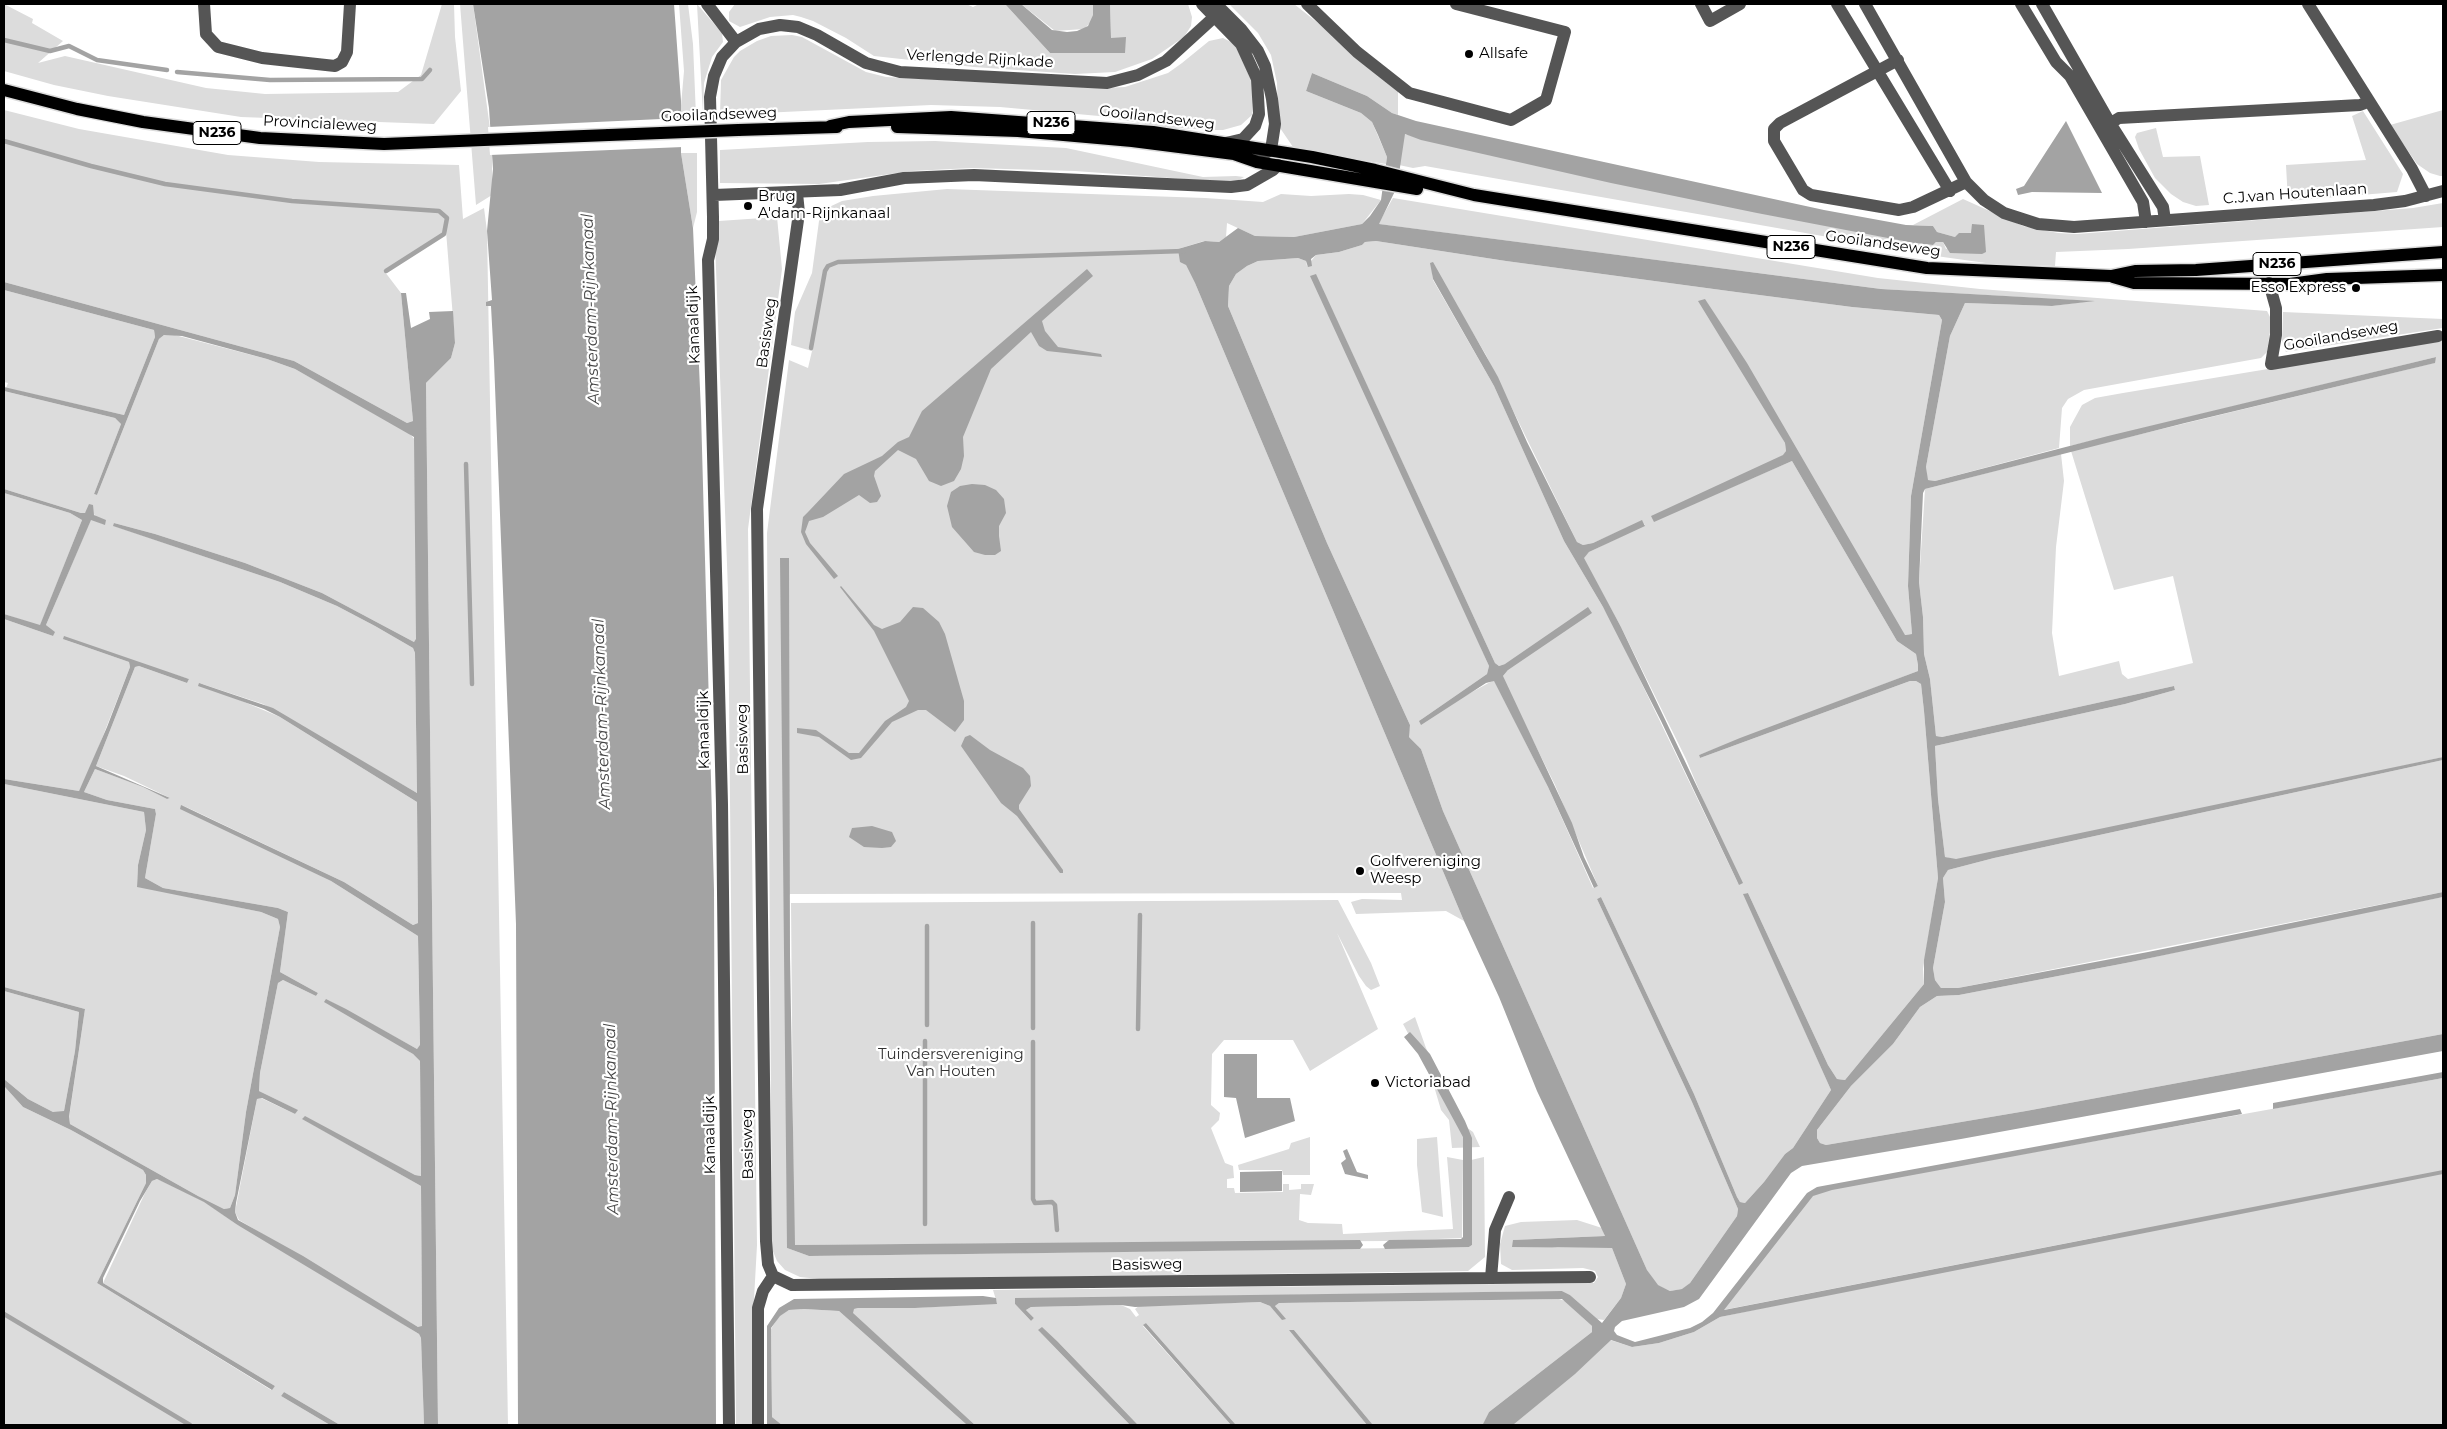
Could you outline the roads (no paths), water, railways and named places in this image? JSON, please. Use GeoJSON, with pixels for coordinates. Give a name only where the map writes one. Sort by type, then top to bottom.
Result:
{"type":"FeatureCollection","features":[{"type":"Feature","properties":{"kind":"main road","name":"Provincialeweg"},"geometry":{"type":"LineString","coordinates":[[4,90],[105,114],[213,132],[346,144],[435,143],[609,136]]}},
{"type":"Feature","properties":{"kind":"main road","name":"Gooilandseweg"},"geometry":{"type":"LineString","coordinates":[[609,136],[830,126],[848,122],[882,120],[988,118],[1153,132],[1271,150],[1411,183],[1457,196],[1474,195],[1927,268],[2111,276],[2135,271],[2196,270],[2443,252]]}},
{"type":"Feature","properties":{"kind":"main road","name":"Gooilandseweg"},"geometry":{"type":"LineString","coordinates":[[830,126],[849,129],[938,128],[1028,132],[1132,140],[1241,156],[1257,162],[1375,175]]}},
{"type":"Feature","properties":{"kind":"main road","name":"Gooilandseweg"},"geometry":{"type":"LineString","coordinates":[[2111,276],[2134,283],[2290,284],[2328,279],[2443,276]]}},
{"type":"Feature","properties":{"kind":"street"},"geometry":{"type":"LineString","coordinates":[[204,4],[206,34],[218,47],[262,58],[335,66],[342,62],[347,52],[350,4]]}},
{"type":"Feature","properties":{"kind":"street"},"geometry":{"type":"LineString","coordinates":[[708,4],[736,42]]}},
{"type":"Feature","properties":{"kind":"street"},"geometry":{"type":"LineString","coordinates":[[1202,4],[1217,10],[1241,29],[1258,51],[1265,66],[1274,112],[1271,150],[1262,155],[1241,156]]}},
{"type":"Feature","properties":{"kind":"street"},"geometry":{"type":"LineString","coordinates":[[1307,4],[1357,52],[1409,93],[1511,120],[1546,100],[1566,32],[1456,4]]}},
{"type":"Feature","properties":{"kind":"street"},"geometry":{"type":"LineString","coordinates":[[1701,4],[1710,21],[1740,4]]}},
{"type":"Feature","properties":{"kind":"street"},"geometry":{"type":"LineString","coordinates":[[1837,4],[1876,72],[1950,191]]}},
{"type":"Feature","properties":{"kind":"street","name":"C.J.van Houtenlaan"},"geometry":{"type":"LineString","coordinates":[[1865,4],[1966,182],[1984,200],[2004,213],[2038,224],[2074,227],[2405,202],[2443,191]]}},
{"type":"Feature","properties":{"kind":"street"},"geometry":{"type":"LineString","coordinates":[[2021,4],[2056,62],[2070,76],[2163,207],[2165,220]]}},
{"type":"Feature","properties":{"kind":"street"},"geometry":{"type":"LineString","coordinates":[[2042,4],[2106,126],[2143,202],[2146,222]]}},
{"type":"Feature","properties":{"kind":"street"},"geometry":{"type":"LineString","coordinates":[[2308,4],[2364,104],[2412,169],[2426,196]]}},
{"type":"Feature","properties":{"kind":"street"},"geometry":{"type":"LineString","coordinates":[[1217,10],[1251,62],[1257,79],[1260,100],[1259,114],[1250,133],[1243,139],[1225,143]]}},
{"type":"Feature","properties":{"kind":"street","name":"Verlengde Rijnkade"},"geometry":{"type":"LineString","coordinates":[[736,42],[758,29],[780,25],[808,31],[866,62],[900,72],[1108,83],[1138,75],[1166,61],[1217,10]]}},
{"type":"Feature","properties":{"kind":"street","name":"Kanaaldijk"},"geometry":{"type":"LineString","coordinates":[[729,1425],[722,804],[708,260],[712,239],[714,195],[710,97],[714,76],[722,58],[736,42]]}},
{"type":"Feature","properties":{"kind":"street"},"geometry":{"type":"LineString","coordinates":[[1898,60],[1780,122],[1774,128],[1774,140],[1803,190],[1811,195],[1899,210],[1913,208],[1966,182]]}},
{"type":"Feature","properties":{"kind":"street"},"geometry":{"type":"LineString","coordinates":[[2106,126],[2119,118],[2364,104]]}},
{"type":"Feature","properties":{"kind":"street"},"geometry":{"type":"LineString","coordinates":[[714,195],[840,190],[904,178],[974,175],[1231,187],[1247,185],[1278,165]]}},
{"type":"Feature","properties":{"kind":"street","name":"Basisweg"},"geometry":{"type":"LineString","coordinates":[[797,193],[799,214],[757,509],[766,1241],[768,1264],[773,1276],[792,1285],[1590,1277]]}},
{"type":"Feature","properties":{"kind":"street","name":"Gooilandseweg"},"geometry":{"type":"LineString","coordinates":[[2269,283],[2276,308],[2276,335],[2271,364],[2438,336]]}},
{"type":"Feature","properties":{"kind":"street"},"geometry":{"type":"LineString","coordinates":[[1491,1278],[1495,1230],[1509,1197]]}},
{"type":"Feature","properties":{"kind":"street"},"geometry":{"type":"LineString","coordinates":[[758,1425],[758,1308],[763,1291],[773,1276]]}},
{"type":"Feature","properties":{"kind":"water","name":"Amsterdam-Rijnkanaal"},"geometry":{"type":"Polygon","coordinates":[[[473,4],[674,4],[681,101],[681,153],[693,228],[701,412],[714,890],[716,1425],[518,1425],[516,924],[494,361],[491,306],[486,306],[486,302],[492,300],[487,231],[493,169],[489,108],[473,4]]]}},
{"type":"Feature","properties":{"kind":"water"},"geometry":{"type":"Polygon","coordinates":[[[1005,4],[1021,4],[1052,30],[1067,32],[1077,31],[1088,26],[1093,15],[1093,4],[1110,4],[1111,38],[1126,37],[1125,53],[1050,53],[1005,4]]]}},
{"type":"Feature","properties":{"kind":"water"},"geometry":{"type":"Polygon","coordinates":[[[1312,73],[1367,96],[1392,113],[1416,121],[1824,210],[1906,225],[1933,226],[1937,232],[1955,237],[1959,233],[1971,233],[1972,224],[1984,225],[1986,252],[1982,254],[1950,253],[1943,242],[1936,242],[1933,245],[1914,243],[1757,213],[1611,183],[1421,140],[1405,134],[1397,187],[1379,224],[1881,289],[2095,301],[2052,306],[1965,303],[1950,336],[1926,467],[1928,480],[1935,481],[2108,436],[2436,357],[2435,363],[2185,423],[1925,489],[1923,493],[1919,582],[1923,617],[1924,654],[1930,679],[1936,736],[1942,737],[2174,686],[2175,690],[2125,704],[1935,746],[1938,799],[1945,857],[1956,859],[2443,757],[2443,760],[1994,858],[1948,870],[1943,878],[1945,902],[1933,968],[1935,980],[1941,988],[1958,988],[2148,952],[2443,892],[2443,897],[2131,962],[1959,995],[1937,996],[1920,1007],[1893,1044],[1851,1086],[1817,1130],[1817,1138],[1820,1143],[1826,1145],[2026,1111],[2443,1034],[2443,1051],[1961,1139],[1802,1166],[1791,1173],[1699,1299],[1684,1307],[1622,1321],[1615,1327],[1614,1331],[1617,1335],[1635,1342],[1690,1328],[1702,1322],[1713,1313],[1807,1193],[1817,1187],[2240,1109],[2242,1114],[1832,1190],[1813,1196],[1724,1310],[2443,1170],[2443,1174],[1720,1317],[1694,1332],[1659,1343],[1632,1347],[1611,1340],[1575,1374],[1513,1425],[1483,1424],[1489,1412],[1592,1332],[1592,1326],[1562,1299],[1279,1303],[1275,1306],[1286,1319],[1282,1320],[1270,1306],[1260,1302],[1135,1307],[1121,1305],[1031,1307],[1026,1310],[1034,1318],[1031,1321],[1015,1304],[1015,1298],[1562,1291],[1570,1295],[1602,1323],[1621,1298],[1626,1284],[1612,1248],[1512,1247],[1513,1240],[1605,1236],[1537,1091],[1499,997],[1464,921],[1195,283],[1186,265],[1180,262],[1178,249],[1205,241],[1219,242],[1238,228],[1255,236],[1294,237],[1362,224],[1370,216],[1381,200],[1387,157],[1372,122],[1361,113],[1306,91],[1312,73]],[[1376,241],[1365,242],[1362,245],[1339,252],[1316,255],[1311,259],[1312,266],[1308,267],[1306,261],[1298,258],[1258,261],[1247,266],[1236,274],[1229,286],[1228,306],[1327,543],[1410,725],[1409,737],[1421,749],[1443,811],[1647,1270],[1658,1285],[1670,1291],[1682,1289],[1690,1283],[1737,1216],[1738,1209],[1692,1102],[1597,899],[1601,897],[1694,1094],[1737,1197],[1740,1202],[1745,1203],[1785,1154],[1793,1148],[1831,1090],[1743,894],[1748,893],[1828,1065],[1837,1079],[1845,1080],[1924,984],[1924,960],[1938,878],[1921,684],[1916,681],[1910,681],[1700,758],[1699,755],[1740,738],[1918,671],[1918,665],[1916,654],[1897,641],[1792,461],[1654,522],[1651,516],[1783,455],[1786,451],[1785,443],[1698,301],[1705,299],[1747,363],[1905,635],[1912,634],[1908,586],[1911,496],[1942,320],[1939,315],[1852,307],[1506,261],[1376,241]]]}},
{"type":"Feature","properties":{"kind":"water"},"geometry":{"type":"Polygon","coordinates":[[[2066,121],[2102,193],[2032,192],[2018,195],[2016,189],[2024,186],[2066,121]]]}},
{"type":"Feature","properties":{"kind":"water"},"geometry":{"type":"Polygon","coordinates":[[[1433,262],[1498,377],[1527,442],[1577,542],[1583,545],[1593,543],[1642,520],[1645,526],[1589,552],[1584,558],[1621,627],[1743,883],[1739,885],[1661,721],[1603,607],[1564,541],[1494,386],[1433,279],[1430,263],[1433,262]]]}},
{"type":"Feature","properties":{"kind":"water"},"geometry":{"type":"Polygon","coordinates":[[[1087,269],[1093,276],[1042,321],[1045,331],[1058,347],[1101,354],[1102,357],[1047,351],[1039,346],[1031,332],[991,369],[963,437],[964,456],[961,469],[954,481],[941,486],[929,481],[916,459],[898,450],[875,471],[874,476],[881,496],[877,502],[870,503],[859,495],[823,517],[809,521],[805,532],[810,543],[838,576],[834,579],[806,544],[801,532],[803,517],[844,474],[882,456],[898,442],[909,437],[922,411],[1087,269]]]}},
{"type":"Feature","properties":{"kind":"water"},"geometry":{"type":"Polygon","coordinates":[[[1316,274],[1495,663],[1499,666],[1505,664],[1588,607],[1592,613],[1508,670],[1503,676],[1572,823],[1584,857],[1598,886],[1594,888],[1548,787],[1494,681],[1486,683],[1421,725],[1419,721],[1487,674],[1489,666],[1310,276],[1316,274]]]}},
{"type":"Feature","properties":{"kind":"water"},"geometry":{"type":"Polygon","coordinates":[[[4,282],[294,361],[407,423],[413,421],[401,293],[406,293],[411,328],[430,319],[429,312],[453,311],[455,343],[451,358],[426,383],[438,1425],[424,1425],[421,1338],[419,1334],[236,1224],[204,1202],[157,1179],[152,1181],[140,1201],[103,1278],[103,1283],[275,1386],[272,1390],[97,1283],[146,1183],[146,1175],[143,1170],[71,1130],[23,1107],[4,1086],[4,1079],[28,1099],[53,1112],[64,1111],[75,1051],[79,1012],[4,991],[4,987],[85,1009],[69,1117],[70,1124],[198,1196],[224,1209],[230,1208],[235,1195],[246,1112],[280,927],[278,919],[261,912],[137,887],[138,865],[146,830],[144,812],[4,784],[4,779],[79,791],[107,727],[130,667],[129,662],[63,639],[64,636],[189,679],[187,683],[139,666],[135,667],[96,766],[170,798],[167,799],[143,787],[95,769],[84,792],[107,800],[155,809],[156,814],[145,878],[163,888],[278,908],[288,912],[280,972],[318,993],[316,996],[283,980],[278,983],[260,1073],[259,1091],[298,1110],[295,1114],[262,1098],[257,1099],[236,1203],[235,1212],[238,1220],[303,1256],[418,1327],[422,1326],[421,1186],[302,1119],[305,1116],[415,1175],[421,1176],[420,1061],[413,1054],[324,1002],[326,999],[346,1009],[417,1049],[420,1045],[418,936],[331,881],[180,809],[181,805],[344,882],[413,925],[418,923],[417,802],[280,717],[264,709],[198,686],[199,683],[273,708],[417,793],[415,653],[413,648],[337,606],[280,582],[113,526],[114,523],[155,534],[245,563],[322,593],[414,642],[416,639],[414,437],[295,369],[267,359],[182,336],[164,335],[159,339],[97,495],[94,494],[121,424],[115,418],[4,391],[4,387],[124,415],[155,337],[154,330],[4,290],[4,282]]]}},
{"type":"Feature","properties":{"kind":"water"},"geometry":{"type":"Polygon","coordinates":[[[972,484],[985,485],[996,490],[1004,499],[1006,513],[999,526],[1001,551],[995,555],[974,552],[952,527],[947,506],[951,492],[960,486],[972,484]]]}},
{"type":"Feature","properties":{"kind":"water"},"geometry":{"type":"Polygon","coordinates":[[[4,489],[81,513],[85,513],[89,504],[93,505],[94,515],[106,520],[105,525],[91,520],[46,625],[55,632],[53,636],[4,619],[4,614],[40,625],[82,520],[70,513],[4,493],[4,489]]]}},
{"type":"Feature","properties":{"kind":"water"},"geometry":{"type":"Polygon","coordinates":[[[780,558],[789,558],[790,956],[795,1245],[1360,1240],[1363,1245],[1360,1249],[809,1256],[787,1248],[780,558]]]}},
{"type":"Feature","properties":{"kind":"water"},"geometry":{"type":"Polygon","coordinates":[[[841,586],[874,625],[882,629],[900,622],[913,607],[923,608],[939,622],[945,634],[964,701],[964,720],[955,732],[926,710],[918,710],[892,722],[861,758],[851,760],[819,737],[797,733],[797,728],[816,730],[849,753],[859,753],[885,721],[906,707],[909,701],[874,631],[841,586]]]}},
{"type":"Feature","properties":{"kind":"water"},"geometry":{"type":"Polygon","coordinates":[[[970,735],[990,750],[1023,768],[1030,776],[1031,786],[1019,805],[1019,809],[1063,870],[1063,873],[1060,873],[1017,816],[1001,803],[961,746],[965,737],[970,735]]]}},
{"type":"Feature","properties":{"kind":"water"},"geometry":{"type":"Polygon","coordinates":[[[872,826],[892,832],[896,841],[891,847],[864,847],[849,837],[852,828],[872,826]]]}},
{"type":"Feature","properties":{"kind":"water"},"geometry":{"type":"Polygon","coordinates":[[[1410,1032],[1430,1054],[1472,1138],[1472,1245],[1469,1247],[1385,1249],[1383,1245],[1389,1240],[1461,1239],[1463,1237],[1463,1137],[1418,1054],[1404,1037],[1410,1032]]]}},
{"type":"Feature","properties":{"kind":"water"},"geometry":{"type":"Polygon","coordinates":[[[1224,1054],[1257,1054],[1257,1098],[1290,1098],[1295,1121],[1245,1138],[1236,1098],[1224,1097],[1224,1054]]]}},
{"type":"Feature","properties":{"kind":"water"},"geometry":{"type":"Polygon","coordinates":[[[2443,1072],[2443,1078],[2273,1109],[2273,1103],[2443,1072]]]}},
{"type":"Feature","properties":{"kind":"water"},"geometry":{"type":"Polygon","coordinates":[[[1347,1149],[1357,1172],[1368,1175],[1368,1179],[1345,1174],[1341,1163],[1346,1159],[1343,1151],[1347,1149]]]}},
{"type":"Feature","properties":{"kind":"water"},"geometry":{"type":"Polygon","coordinates":[[[1282,1171],[1282,1191],[1240,1192],[1240,1172],[1282,1171]]]}},
{"type":"Feature","properties":{"kind":"water"},"geometry":{"type":"Polygon","coordinates":[[[983,1296],[996,1298],[997,1304],[915,1308],[858,1308],[854,1309],[853,1313],[975,1425],[967,1425],[839,1311],[804,1309],[789,1310],[780,1316],[771,1328],[772,1417],[782,1425],[767,1425],[767,1326],[779,1308],[794,1299],[983,1296]]]}},
{"type":"Feature","properties":{"kind":"water"},"geometry":{"type":"Polygon","coordinates":[[[1146,1323],[1236,1425],[1231,1425],[1143,1325],[1146,1323]]]}},
{"type":"Feature","properties":{"kind":"water"},"geometry":{"type":"Polygon","coordinates":[[[1042,1327],[1138,1425],[1130,1425],[1038,1330],[1042,1327]]]}},
{"type":"Feature","properties":{"kind":"water"},"geometry":{"type":"Polygon","coordinates":[[[1289,1330],[1294,1330],[1373,1425],[1367,1425],[1289,1330]]]}},
{"type":"Feature","properties":{"kind":"water"},"geometry":{"type":"Polygon","coordinates":[[[284,1392],[340,1425],[330,1425],[281,1396],[284,1392]]]}},
{"type":"Feature","properties":{"kind":"waterway"},"geometry":{"type":"LineString","coordinates":[[4,40],[50,51],[69,46],[97,60],[167,70]]}},
{"type":"Feature","properties":{"kind":"waterway"},"geometry":{"type":"LineString","coordinates":[[177,72],[270,80],[422,79],[430,70]]}},
{"type":"Feature","properties":{"kind":"waterway"},"geometry":{"type":"LineString","coordinates":[[4,141],[91,166],[165,184],[292,201],[439,211],[447,218],[444,234],[386,271]]}},
{"type":"Feature","properties":{"kind":"waterway"},"geometry":{"type":"LineString","coordinates":[[811,348],[825,271],[828,266],[838,262],[1184,251]]}},
{"type":"Feature","properties":{"kind":"waterway"},"geometry":{"type":"LineString","coordinates":[[466,464],[472,684]]}},
{"type":"Feature","properties":{"kind":"waterway"},"geometry":{"type":"LineString","coordinates":[[1138,1029],[1140,915]]}},
{"type":"Feature","properties":{"kind":"waterway"},"geometry":{"type":"LineString","coordinates":[[1033,923],[1033,1028]]}},
{"type":"Feature","properties":{"kind":"waterway"},"geometry":{"type":"LineString","coordinates":[[927,926],[927,1025]]}},
{"type":"Feature","properties":{"kind":"waterway"},"geometry":{"type":"LineString","coordinates":[[925,1041],[925,1224]]}},
{"type":"Feature","properties":{"kind":"waterway"},"geometry":{"type":"LineString","coordinates":[[1033,1042],[1033,1199],[1035,1203],[1052,1202],[1055,1205],[1057,1230]]}},
{"type":"Feature","properties":{"kind":"waterway"},"geometry":{"type":"LineString","coordinates":[[4,1314],[190,1425]]}},
{"type":"Feature","properties":{"kind":"place","name":"Allsafe"},"geometry":{"type":"Point","coordinates":[1469,54]}},
{"type":"Feature","properties":{"kind":"place","name":"Brug A'dam-Rijnkanaal"},"geometry":{"type":"Point","coordinates":[748,206]}},
{"type":"Feature","properties":{"kind":"place","name":"Esso Express"},"geometry":{"type":"Point","coordinates":[2356,288]}},
{"type":"Feature","properties":{"kind":"place","name":"Golfvereniging Weesp"},"geometry":{"type":"Point","coordinates":[1360,871]}},
{"type":"Feature","properties":{"kind":"place","name":"Victoriabad"},"geometry":{"type":"Point","coordinates":[1375,1083]}},
{"type":"Feature","properties":{"kind":"park label","name":"Tuindersvereniging Van Houten"},"geometry":{"type":"Point","coordinates":[951,1064]}}]}
